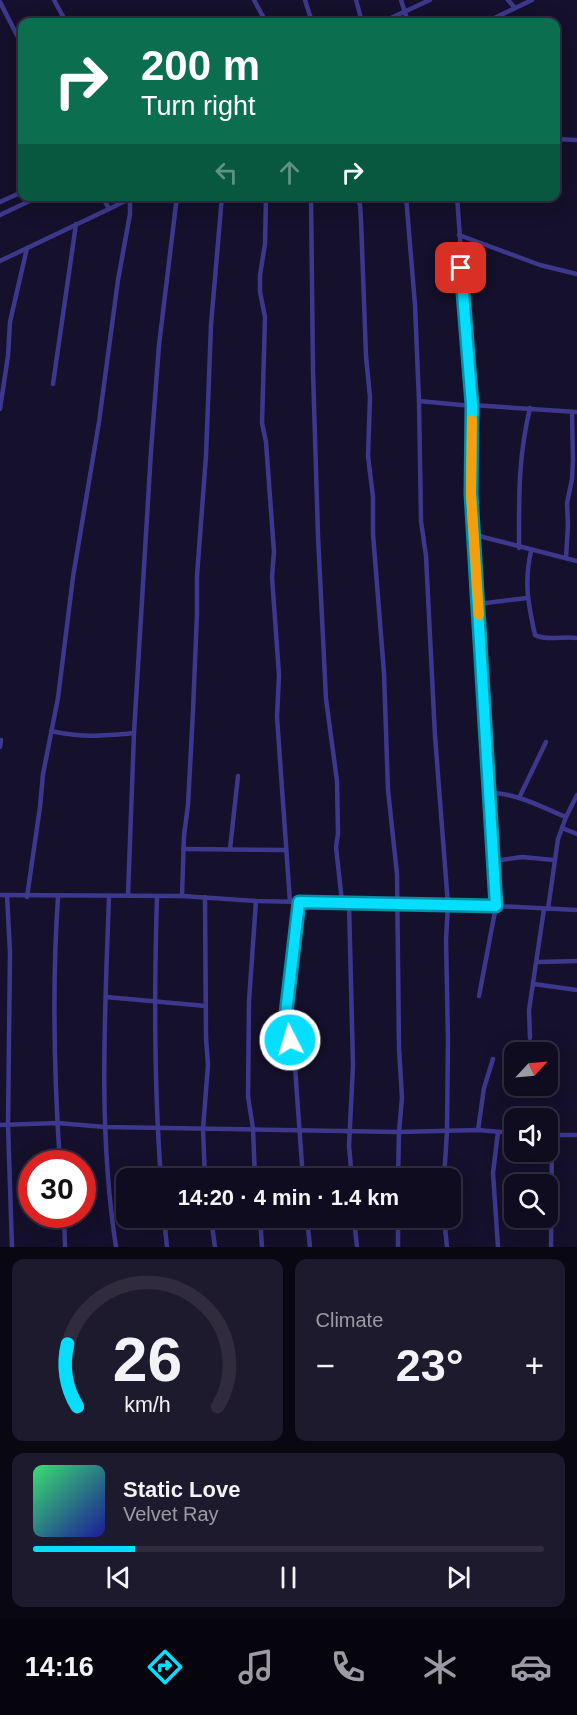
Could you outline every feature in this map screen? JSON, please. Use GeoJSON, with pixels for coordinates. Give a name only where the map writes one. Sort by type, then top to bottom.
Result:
{"type":"FeatureCollection","features":[{"type":"Feature","properties":{"kind":"street"},"geometry":{"type":"LineString","coordinates":[[54,0],[64,18]]}},
{"type":"Feature","properties":{"kind":"street"},"geometry":{"type":"LineString","coordinates":[[254,0],[264,18]]}},
{"type":"Feature","properties":{"kind":"street"},"geometry":{"type":"LineString","coordinates":[[305,0],[311,18]]}},
{"type":"Feature","properties":{"kind":"street"},"geometry":{"type":"LineString","coordinates":[[356,0],[361,18]]}},
{"type":"Feature","properties":{"kind":"street"},"geometry":{"type":"LineString","coordinates":[[401,0],[407,18]]}},
{"type":"Feature","properties":{"kind":"street"},"geometry":{"type":"LineString","coordinates":[[392,18],[430,0]]}},
{"type":"Feature","properties":{"kind":"street"},"geometry":{"type":"LineString","coordinates":[[508,0],[515,8]]}},
{"type":"Feature","properties":{"kind":"street"},"geometry":{"type":"LineString","coordinates":[[494,18],[532,0]]}},
{"type":"Feature","properties":{"kind":"street"},"geometry":{"type":"LineString","coordinates":[[0,2],[18,37]]}},
{"type":"Feature","properties":{"kind":"street"},"geometry":{"type":"LineString","coordinates":[[560,139],[577,140]]}},
{"type":"Feature","properties":{"kind":"street"},"geometry":{"type":"LineString","coordinates":[[0,202],[18,194]]}},
{"type":"Feature","properties":{"kind":"street"},"geometry":{"type":"LineString","coordinates":[[0,215],[29,201]]}},
{"type":"Feature","properties":{"kind":"street"},"geometry":{"type":"LineString","coordinates":[[105,201],[109,208]]}},
{"type":"Feature","properties":{"kind":"street"},"geometry":{"type":"LineString","coordinates":[[0,261],[125,201]]}},
{"type":"Feature","properties":{"kind":"street"},"geometry":{"type":"LineString","coordinates":[[27,897],[43,774],[58,698],[73,577],[99,422],[118,280],[131,201]]}},
{"type":"Feature","properties":{"kind":"street"},"geometry":{"type":"LineString","coordinates":[[128,895],[134,733],[159,345],[176,201]]}},
{"type":"Feature","properties":{"kind":"street"},"geometry":{"type":"LineString","coordinates":[[182,896],[211,325],[222,201]]}},
{"type":"Feature","properties":{"kind":"street"},"geometry":{"type":"LineString","coordinates":[[266,201],[265,244],[260,275],[260,292],[265,318],[262,423],[266,442],[273,552],[279,675],[277,717],[290,902]]}},
{"type":"Feature","properties":{"kind":"street"},"geometry":{"type":"LineString","coordinates":[[311,201],[318,536],[326,699],[337,781],[336,847],[342,902]]}},
{"type":"Feature","properties":{"kind":"street"},"geometry":{"type":"LineString","coordinates":[[359,201],[370,397],[368,456],[373,497],[376,590],[384,673],[388,790],[398,874],[402,1098],[398,1168]]}},
{"type":"Feature","properties":{"kind":"street"},"geometry":{"type":"LineString","coordinates":[[406,201],[415,305],[421,521],[426,556],[435,736],[448,905],[446,940],[447,1131],[445,1168]]}},
{"type":"Feature","properties":{"kind":"street"},"geometry":{"type":"LineString","coordinates":[[457,201],[472,406],[471,494],[496,906],[479,996]]}},
{"type":"Feature","properties":{"kind":"street"},"geometry":{"type":"LineString","coordinates":[[53,384],[76,224]]}},
{"type":"Feature","properties":{"kind":"street"},"geometry":{"type":"LineString","coordinates":[[459,235],[540,265],[577,274]]}},
{"type":"Feature","properties":{"kind":"street"},"geometry":{"type":"LineString","coordinates":[[0,409],[8,356],[10,322],[27,248]]}},
{"type":"Feature","properties":{"kind":"street"},"geometry":{"type":"LineString","coordinates":[[419,401],[575,412],[572,479],[567,502],[566,558]]}},
{"type":"Feature","properties":{"kind":"street"},"geometry":{"type":"LineString","coordinates":[[519,548],[519,474],[522,441],[530,408]]}},
{"type":"Feature","properties":{"kind":"street"},"geometry":{"type":"LineString","coordinates":[[475,536],[577,561]]}},
{"type":"Feature","properties":{"kind":"street"},"geometry":{"type":"LineString","coordinates":[[531,551],[526,573],[527,598],[537,637],[577,638]]}},
{"type":"Feature","properties":{"kind":"street"},"geometry":{"type":"LineString","coordinates":[[478,604],[527,598]]}},
{"type":"Feature","properties":{"kind":"street"},"geometry":{"type":"LineString","coordinates":[[51,731],[92,737],[134,733]]}},
{"type":"Feature","properties":{"kind":"street"},"geometry":{"type":"LineString","coordinates":[[0,747],[1,740]]}},
{"type":"Feature","properties":{"kind":"street"},"geometry":{"type":"LineString","coordinates":[[519,798],[546,742]]}},
{"type":"Feature","properties":{"kind":"street"},"geometry":{"type":"LineString","coordinates":[[230,849],[238,776]]}},
{"type":"Feature","properties":{"kind":"street"},"geometry":{"type":"LineString","coordinates":[[490,793],[504,793],[566,817]]}},
{"type":"Feature","properties":{"kind":"street"},"geometry":{"type":"LineString","coordinates":[[530,1038],[529,1010],[554,860],[562,828],[577,795]]}},
{"type":"Feature","properties":{"kind":"street"},"geometry":{"type":"LineString","coordinates":[[562,828],[577,834]]}},
{"type":"Feature","properties":{"kind":"street"},"geometry":{"type":"LineString","coordinates":[[183,849],[286,850]]}},
{"type":"Feature","properties":{"kind":"street"},"geometry":{"type":"LineString","coordinates":[[494,861],[522,857],[554,860]]}},
{"type":"Feature","properties":{"kind":"street"},"geometry":{"type":"LineString","coordinates":[[0,895],[27,897],[182,896],[256,901],[397,903],[577,910]]}},
{"type":"Feature","properties":{"kind":"street"},"geometry":{"type":"LineString","coordinates":[[7,895],[10,952],[8,1125],[12,1247]]}},
{"type":"Feature","properties":{"kind":"street"},"geometry":{"type":"LineString","coordinates":[[109,896],[105,1126],[111,1215],[116,1247]]}},
{"type":"Feature","properties":{"kind":"street"},"geometry":{"type":"LineString","coordinates":[[58,897],[55,989],[59,1150]]}},
{"type":"Feature","properties":{"kind":"street"},"geometry":{"type":"LineString","coordinates":[[158,897],[157,1128],[160,1168]]}},
{"type":"Feature","properties":{"kind":"street"},"geometry":{"type":"LineString","coordinates":[[205,897],[208,1065],[203,1128],[205,1168]]}},
{"type":"Feature","properties":{"kind":"street"},"geometry":{"type":"LineString","coordinates":[[255,1168],[253,1130],[248,1096],[249,1001],[256,901]]}},
{"type":"Feature","properties":{"kind":"street"},"geometry":{"type":"LineString","coordinates":[[299,902],[286,1013],[295,1067],[302,1168]]}},
{"type":"Feature","properties":{"kind":"street"},"geometry":{"type":"LineString","coordinates":[[349,903],[353,1065],[350,1131],[352,1168]]}},
{"type":"Feature","properties":{"kind":"street"},"geometry":{"type":"LineString","coordinates":[[537,962],[577,961]]}},
{"type":"Feature","properties":{"kind":"street"},"geometry":{"type":"LineString","coordinates":[[534,984],[577,990]]}},
{"type":"Feature","properties":{"kind":"street"},"geometry":{"type":"LineString","coordinates":[[106,997],[206,1006]]}},
{"type":"Feature","properties":{"kind":"street"},"geometry":{"type":"LineString","coordinates":[[478,1130],[484,1088],[493,1059]]}},
{"type":"Feature","properties":{"kind":"street"},"geometry":{"type":"LineString","coordinates":[[0,1125],[58,1124],[399,1132],[478,1130],[504,1132]]}},
{"type":"Feature","properties":{"kind":"street"},"geometry":{"type":"LineString","coordinates":[[498,1132],[493,1173],[498,1247]]}},
{"type":"Feature","properties":{"kind":"street"},"geometry":{"type":"LineString","coordinates":[[558,1135],[577,1136]]}},
{"type":"Feature","properties":{"kind":"street"},"geometry":{"type":"LineString","coordinates":[[550,1162],[551,1247]]}},
{"type":"Feature","properties":{"kind":"street"},"geometry":{"type":"LineString","coordinates":[[64,1228],[65,1247]]}},
{"type":"Feature","properties":{"kind":"street"},"geometry":{"type":"LineString","coordinates":[[165,1228],[167,1247]]}},
{"type":"Feature","properties":{"kind":"street"},"geometry":{"type":"LineString","coordinates":[[212,1228],[215,1247]]}},
{"type":"Feature","properties":{"kind":"street"},"geometry":{"type":"LineString","coordinates":[[261,1228],[262,1247]]}},
{"type":"Feature","properties":{"kind":"street"},"geometry":{"type":"LineString","coordinates":[[308,1228],[310,1247]]}},
{"type":"Feature","properties":{"kind":"street"},"geometry":{"type":"LineString","coordinates":[[355,1228],[357,1247]]}},
{"type":"Feature","properties":{"kind":"street"},"geometry":{"type":"LineString","coordinates":[[398,1228],[398,1247]]}},
{"type":"Feature","properties":{"kind":"street"},"geometry":{"type":"LineString","coordinates":[[445,1228],[447,1247]]}},
{"type":"Feature","properties":{"kind":"slow traffic"},"geometry":{"type":"LineString","coordinates":[[472,420],[471,494],[479,615]]}},
{"type":"Feature","properties":{"kind":"route"},"geometry":{"type":"LineString","coordinates":[[290,1040],[286,1013],[299,902],[496,906],[471,494],[472,405],[461,268]]}}]}
